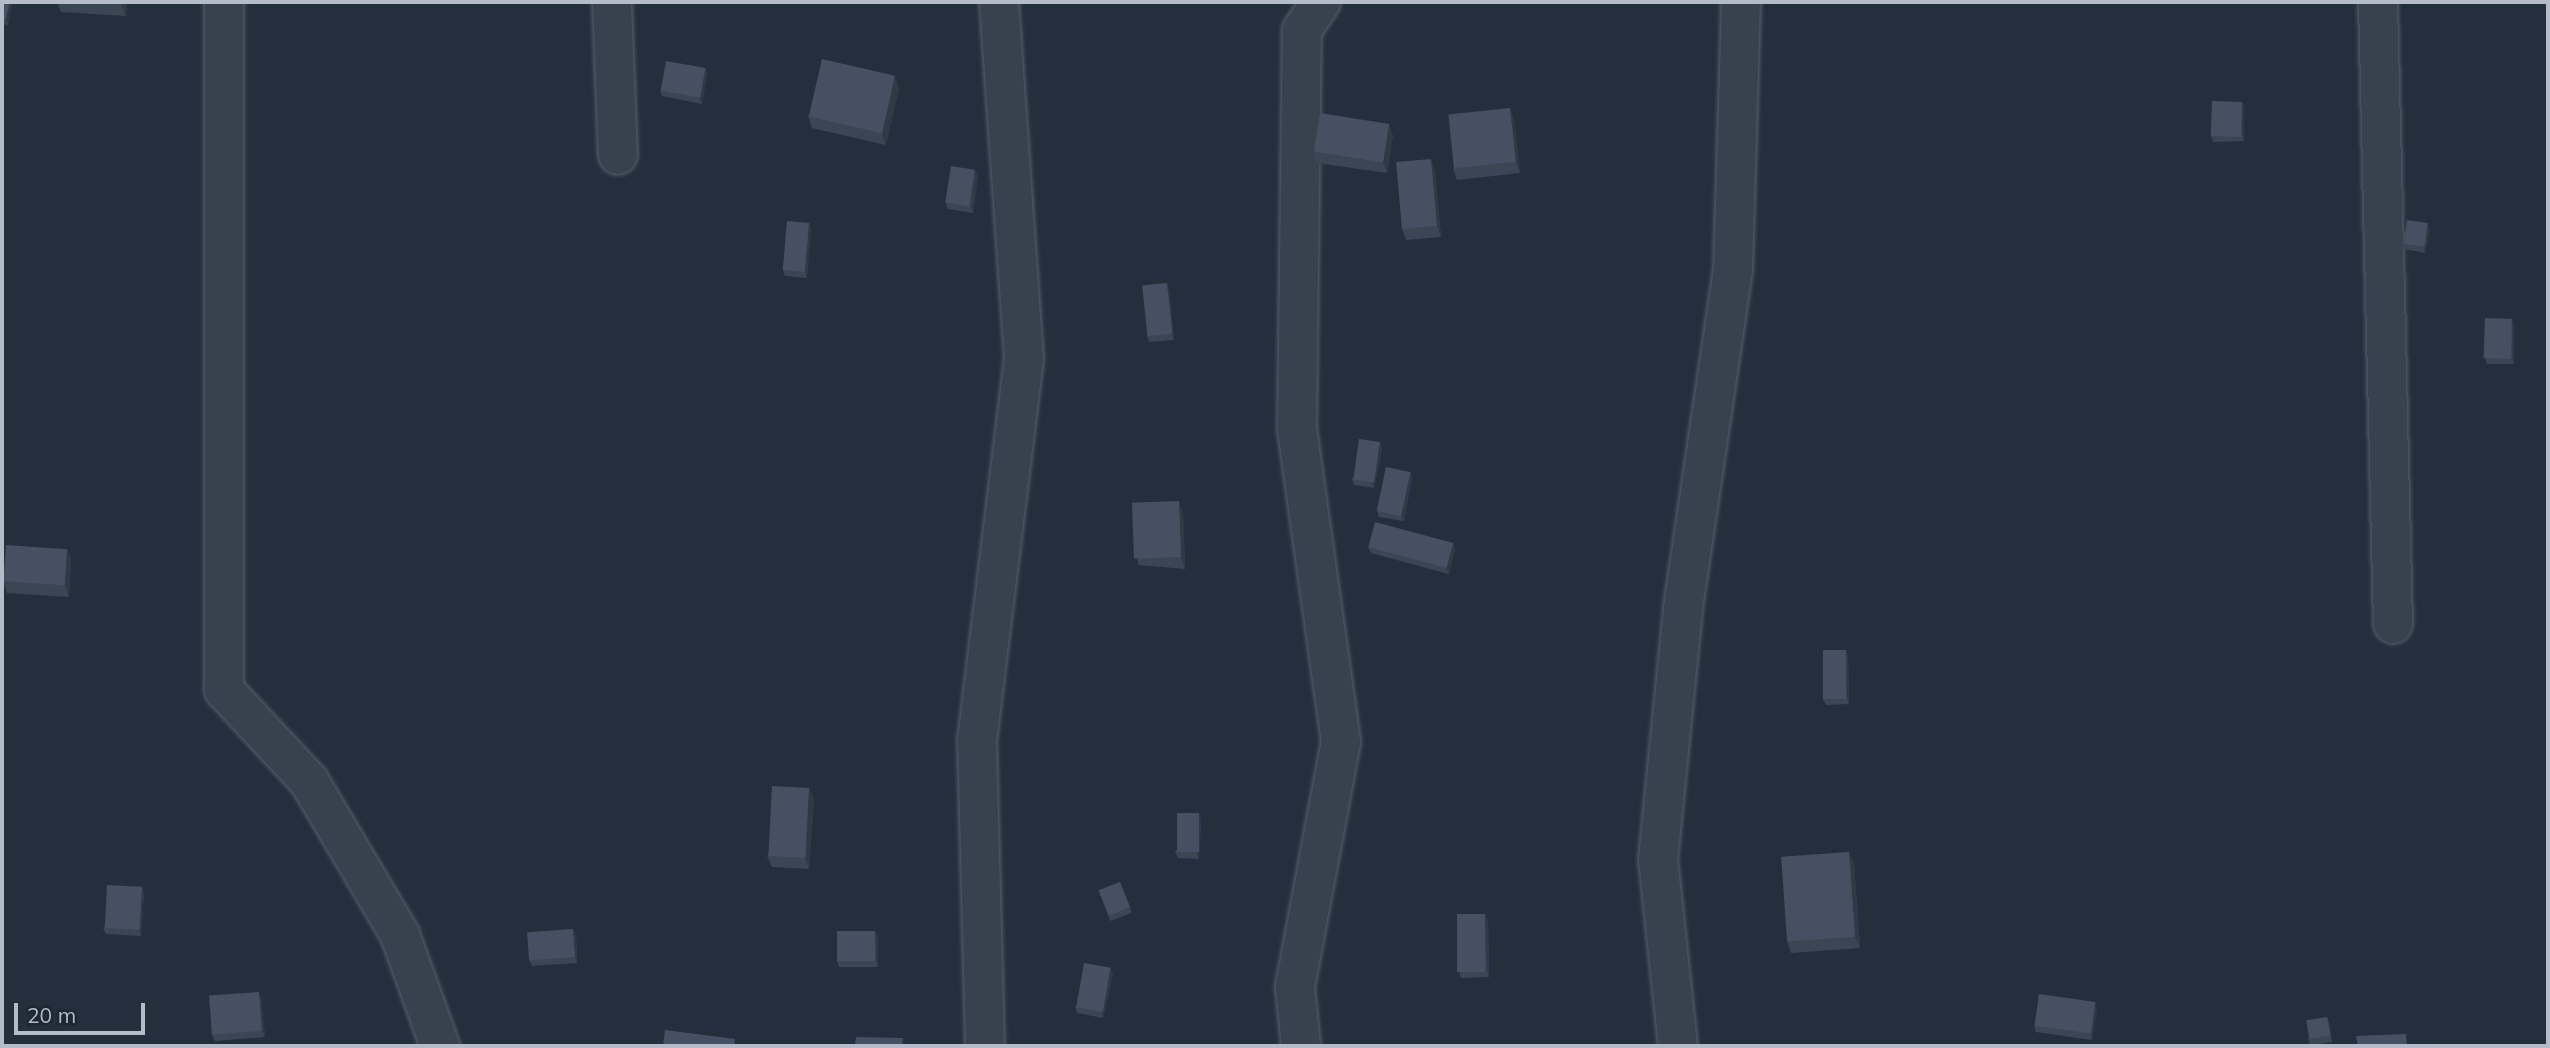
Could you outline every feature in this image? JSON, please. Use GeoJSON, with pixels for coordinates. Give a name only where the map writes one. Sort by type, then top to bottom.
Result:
{"type":"FeatureCollection","features":[{"type":"Feature","properties":{"kind":"street"},"geometry":{"type":"LineString","coordinates":[[223,2],[224,690],[309,781],[400,935],[440,1046]]}},
{"type":"Feature","properties":{"kind":"street"},"geometry":{"type":"LineString","coordinates":[[612,2],[618,155]]}},
{"type":"Feature","properties":{"kind":"street"},"geometry":{"type":"LineString","coordinates":[[985,1046],[977,741],[1024,359],[999,2]]}},
{"type":"Feature","properties":{"kind":"street"},"geometry":{"type":"LineString","coordinates":[[1301,1046],[1294,987],[1341,742],[1297,428],[1302,30],[1321,2]]}},
{"type":"Feature","properties":{"kind":"street"},"geometry":{"type":"LineString","coordinates":[[1678,1046],[1658,860],[1683,608],[1734,271],[1741,2]]}},
{"type":"Feature","properties":{"kind":"street"},"geometry":{"type":"LineString","coordinates":[[2378,2],[2393,624]]}},
{"type":"Feature","properties":{"kind":"building"},"geometry":{"type":"Polygon","coordinates":[[[2,2],[10,2],[6,19],[2,18],[2,2]]]}},
{"type":"Feature","properties":{"kind":"building"},"geometry":{"type":"Polygon","coordinates":[[[75,2],[122,2],[121,4],[75,2]]]}},
{"type":"Feature","properties":{"kind":"building"},"geometry":{"type":"Polygon","coordinates":[[[822,59],[895,76],[882,133],[809,116],[822,59]]]}},
{"type":"Feature","properties":{"kind":"building"},"geometry":{"type":"Polygon","coordinates":[[[666,61],[705,68],[700,97],[661,91],[666,61]]]}},
{"type":"Feature","properties":{"kind":"building"},"geometry":{"type":"Polygon","coordinates":[[[2212,101],[2242,102],[2241,137],[2211,136],[2212,101]]]}},
{"type":"Feature","properties":{"kind":"building"},"geometry":{"type":"Polygon","coordinates":[[[1510,108],[1516,162],[1454,168],[1448,114],[1510,108]]]}},
{"type":"Feature","properties":{"kind":"building"},"geometry":{"type":"Polygon","coordinates":[[[1320,113],[1389,124],[1383,162],[1314,152],[1320,113]]]}},
{"type":"Feature","properties":{"kind":"building"},"geometry":{"type":"Polygon","coordinates":[[[1431,159],[1437,226],[1402,229],[1396,162],[1431,159]]]}},
{"type":"Feature","properties":{"kind":"building"},"geometry":{"type":"Polygon","coordinates":[[[951,166],[975,170],[969,206],[945,203],[951,166]]]}},
{"type":"Feature","properties":{"kind":"building"},"geometry":{"type":"Polygon","coordinates":[[[2407,220],[2428,223],[2424,247],[2404,244],[2407,220]]]}},
{"type":"Feature","properties":{"kind":"building"},"geometry":{"type":"Polygon","coordinates":[[[787,221],[809,223],[805,272],[783,270],[787,221]]]}},
{"type":"Feature","properties":{"kind":"building"},"geometry":{"type":"Polygon","coordinates":[[[1167,283],[1172,334],[1147,336],[1142,286],[1167,283]]]}},
{"type":"Feature","properties":{"kind":"building"},"geometry":{"type":"Polygon","coordinates":[[[2485,318],[2512,319],[2511,359],[2484,358],[2485,318]]]}},
{"type":"Feature","properties":{"kind":"building"},"geometry":{"type":"Polygon","coordinates":[[[1359,439],[1380,442],[1374,483],[1353,480],[1359,439]]]}},
{"type":"Feature","properties":{"kind":"building"},"geometry":{"type":"Polygon","coordinates":[[[1386,467],[1410,472],[1401,516],[1377,511],[1386,467]]]}},
{"type":"Feature","properties":{"kind":"building"},"geometry":{"type":"Polygon","coordinates":[[[1179,501],[1181,557],[1134,559],[1132,503],[1179,501]]]}},
{"type":"Feature","properties":{"kind":"building"},"geometry":{"type":"Polygon","coordinates":[[[1375,522],[1453,543],[1447,568],[1368,547],[1375,522]]]}},
{"type":"Feature","properties":{"kind":"building"},"geometry":{"type":"Polygon","coordinates":[[[6,545],[67,549],[64,585],[3,581],[6,545]]]}},
{"type":"Feature","properties":{"kind":"building"},"geometry":{"type":"Polygon","coordinates":[[[1823,650],[1846,650],[1846,699],[1823,699],[1823,650]]]}},
{"type":"Feature","properties":{"kind":"building"},"geometry":{"type":"Polygon","coordinates":[[[772,786],[809,788],[805,858],[768,856],[772,786]]]}},
{"type":"Feature","properties":{"kind":"building"},"geometry":{"type":"Polygon","coordinates":[[[1177,813],[1199,813],[1199,852],[1177,852],[1177,813]]]}},
{"type":"Feature","properties":{"kind":"building"},"geometry":{"type":"Polygon","coordinates":[[[1849,852],[1855,937],[1787,942],[1781,857],[1849,852]]]}},
{"type":"Feature","properties":{"kind":"building"},"geometry":{"type":"Polygon","coordinates":[[[1120,882],[1130,907],[1109,916],[1099,891],[1120,882]]]}},
{"type":"Feature","properties":{"kind":"building"},"geometry":{"type":"Polygon","coordinates":[[[107,885],[142,887],[140,930],[105,928],[107,885]]]}},
{"type":"Feature","properties":{"kind":"building"},"geometry":{"type":"Polygon","coordinates":[[[1457,914],[1485,914],[1485,972],[1457,972],[1457,914]]]}},
{"type":"Feature","properties":{"kind":"building"},"geometry":{"type":"Polygon","coordinates":[[[573,929],[575,957],[529,960],[527,932],[573,929]]]}},
{"type":"Feature","properties":{"kind":"building"},"geometry":{"type":"Polygon","coordinates":[[[837,931],[875,931],[875,961],[837,961],[837,931]]]}},
{"type":"Feature","properties":{"kind":"building"},"geometry":{"type":"Polygon","coordinates":[[[1084,963],[1111,968],[1103,1012],[1076,1007],[1084,963]]]}},
{"type":"Feature","properties":{"kind":"building"},"geometry":{"type":"Polygon","coordinates":[[[259,992],[262,1031],[212,1034],[209,995],[259,992]]]}},
{"type":"Feature","properties":{"kind":"building"},"geometry":{"type":"Polygon","coordinates":[[[2039,994],[2095,1002],[2091,1034],[2035,1026],[2039,994]]]}},
{"type":"Feature","properties":{"kind":"building"},"geometry":{"type":"Polygon","coordinates":[[[2327,1017],[2330,1036],[2309,1039],[2306,1020],[2327,1017]]]}},
{"type":"Feature","properties":{"kind":"building"},"geometry":{"type":"Polygon","coordinates":[[[665,1030],[735,1039],[734,1046],[663,1046],[665,1030]]]}},
{"type":"Feature","properties":{"kind":"building"},"geometry":{"type":"Polygon","coordinates":[[[2406,1034],[2407,1046],[2358,1046],[2356,1036],[2406,1034]]]}},
{"type":"Feature","properties":{"kind":"building"},"geometry":{"type":"Polygon","coordinates":[[[856,1037],[903,1038],[902,1046],[855,1046],[856,1037]]]}}]}
